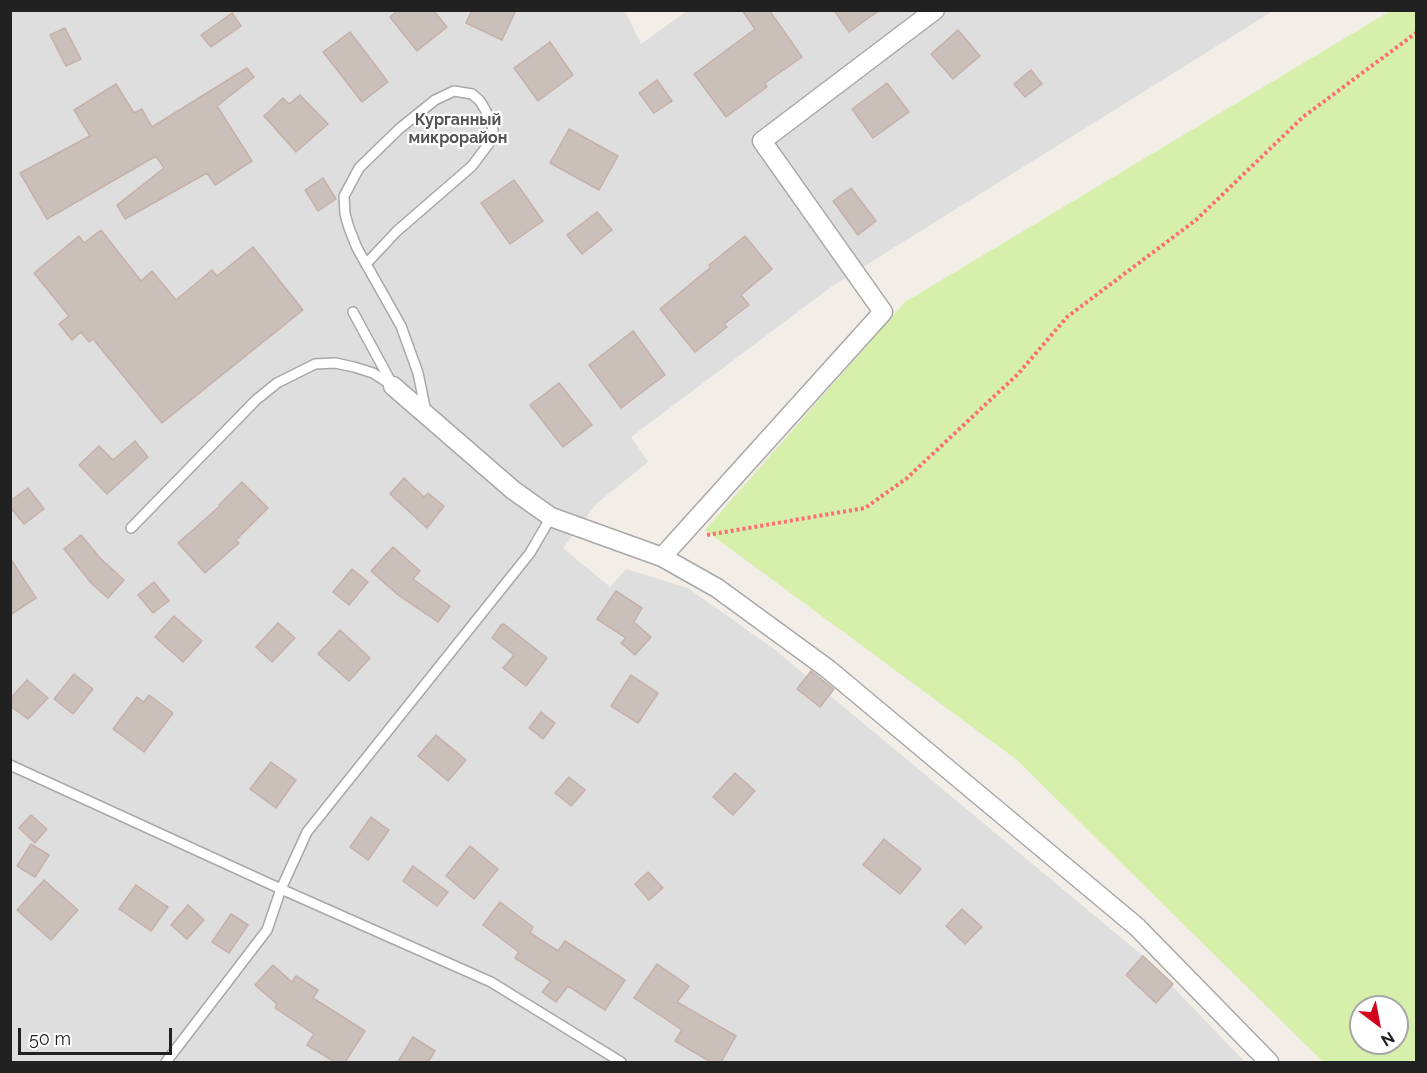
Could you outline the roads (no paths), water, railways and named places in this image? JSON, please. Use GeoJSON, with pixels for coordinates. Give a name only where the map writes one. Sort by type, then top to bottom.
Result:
{"type":"FeatureCollection","features":[{"type":"Feature","properties":{"kind":"street"},"geometry":{"type":"LineString","coordinates":[[662,557],[883,312],[762,141],[934,10]]}},
{"type":"Feature","properties":{"kind":"street"},"geometry":{"type":"LineString","coordinates":[[393,386],[513,490],[551,517],[662,557],[717,588],[828,669],[1137,927],[1269,1062]]}},
{"type":"Feature","properties":{"kind":"lane"},"geometry":{"type":"LineString","coordinates":[[366,264],[397,231],[472,166],[490,142],[493,130],[490,118],[480,101],[472,94],[454,91],[435,100],[374,152],[354,175],[344,196],[349,228],[366,264],[401,326],[409,346],[428,418]]}},
{"type":"Feature","properties":{"kind":"lane"},"geometry":{"type":"LineString","coordinates":[[353,312],[393,386]]}},
{"type":"Feature","properties":{"kind":"lane"},"geometry":{"type":"LineString","coordinates":[[131,528],[256,400],[285,378],[315,364],[335,363],[373,374],[393,386]]}},
{"type":"Feature","properties":{"kind":"lane"},"geometry":{"type":"LineString","coordinates":[[166,1062],[267,930],[281,889],[307,832],[530,553],[551,517]]}},
{"type":"Feature","properties":{"kind":"lane"},"geometry":{"type":"LineString","coordinates":[[10,765],[491,982],[621,1062]]}},
{"type":"Feature","properties":{"kind":"district","name":"Курганный микрорайон"},"geometry":{"type":"Point","coordinates":[458,129]}}]}
